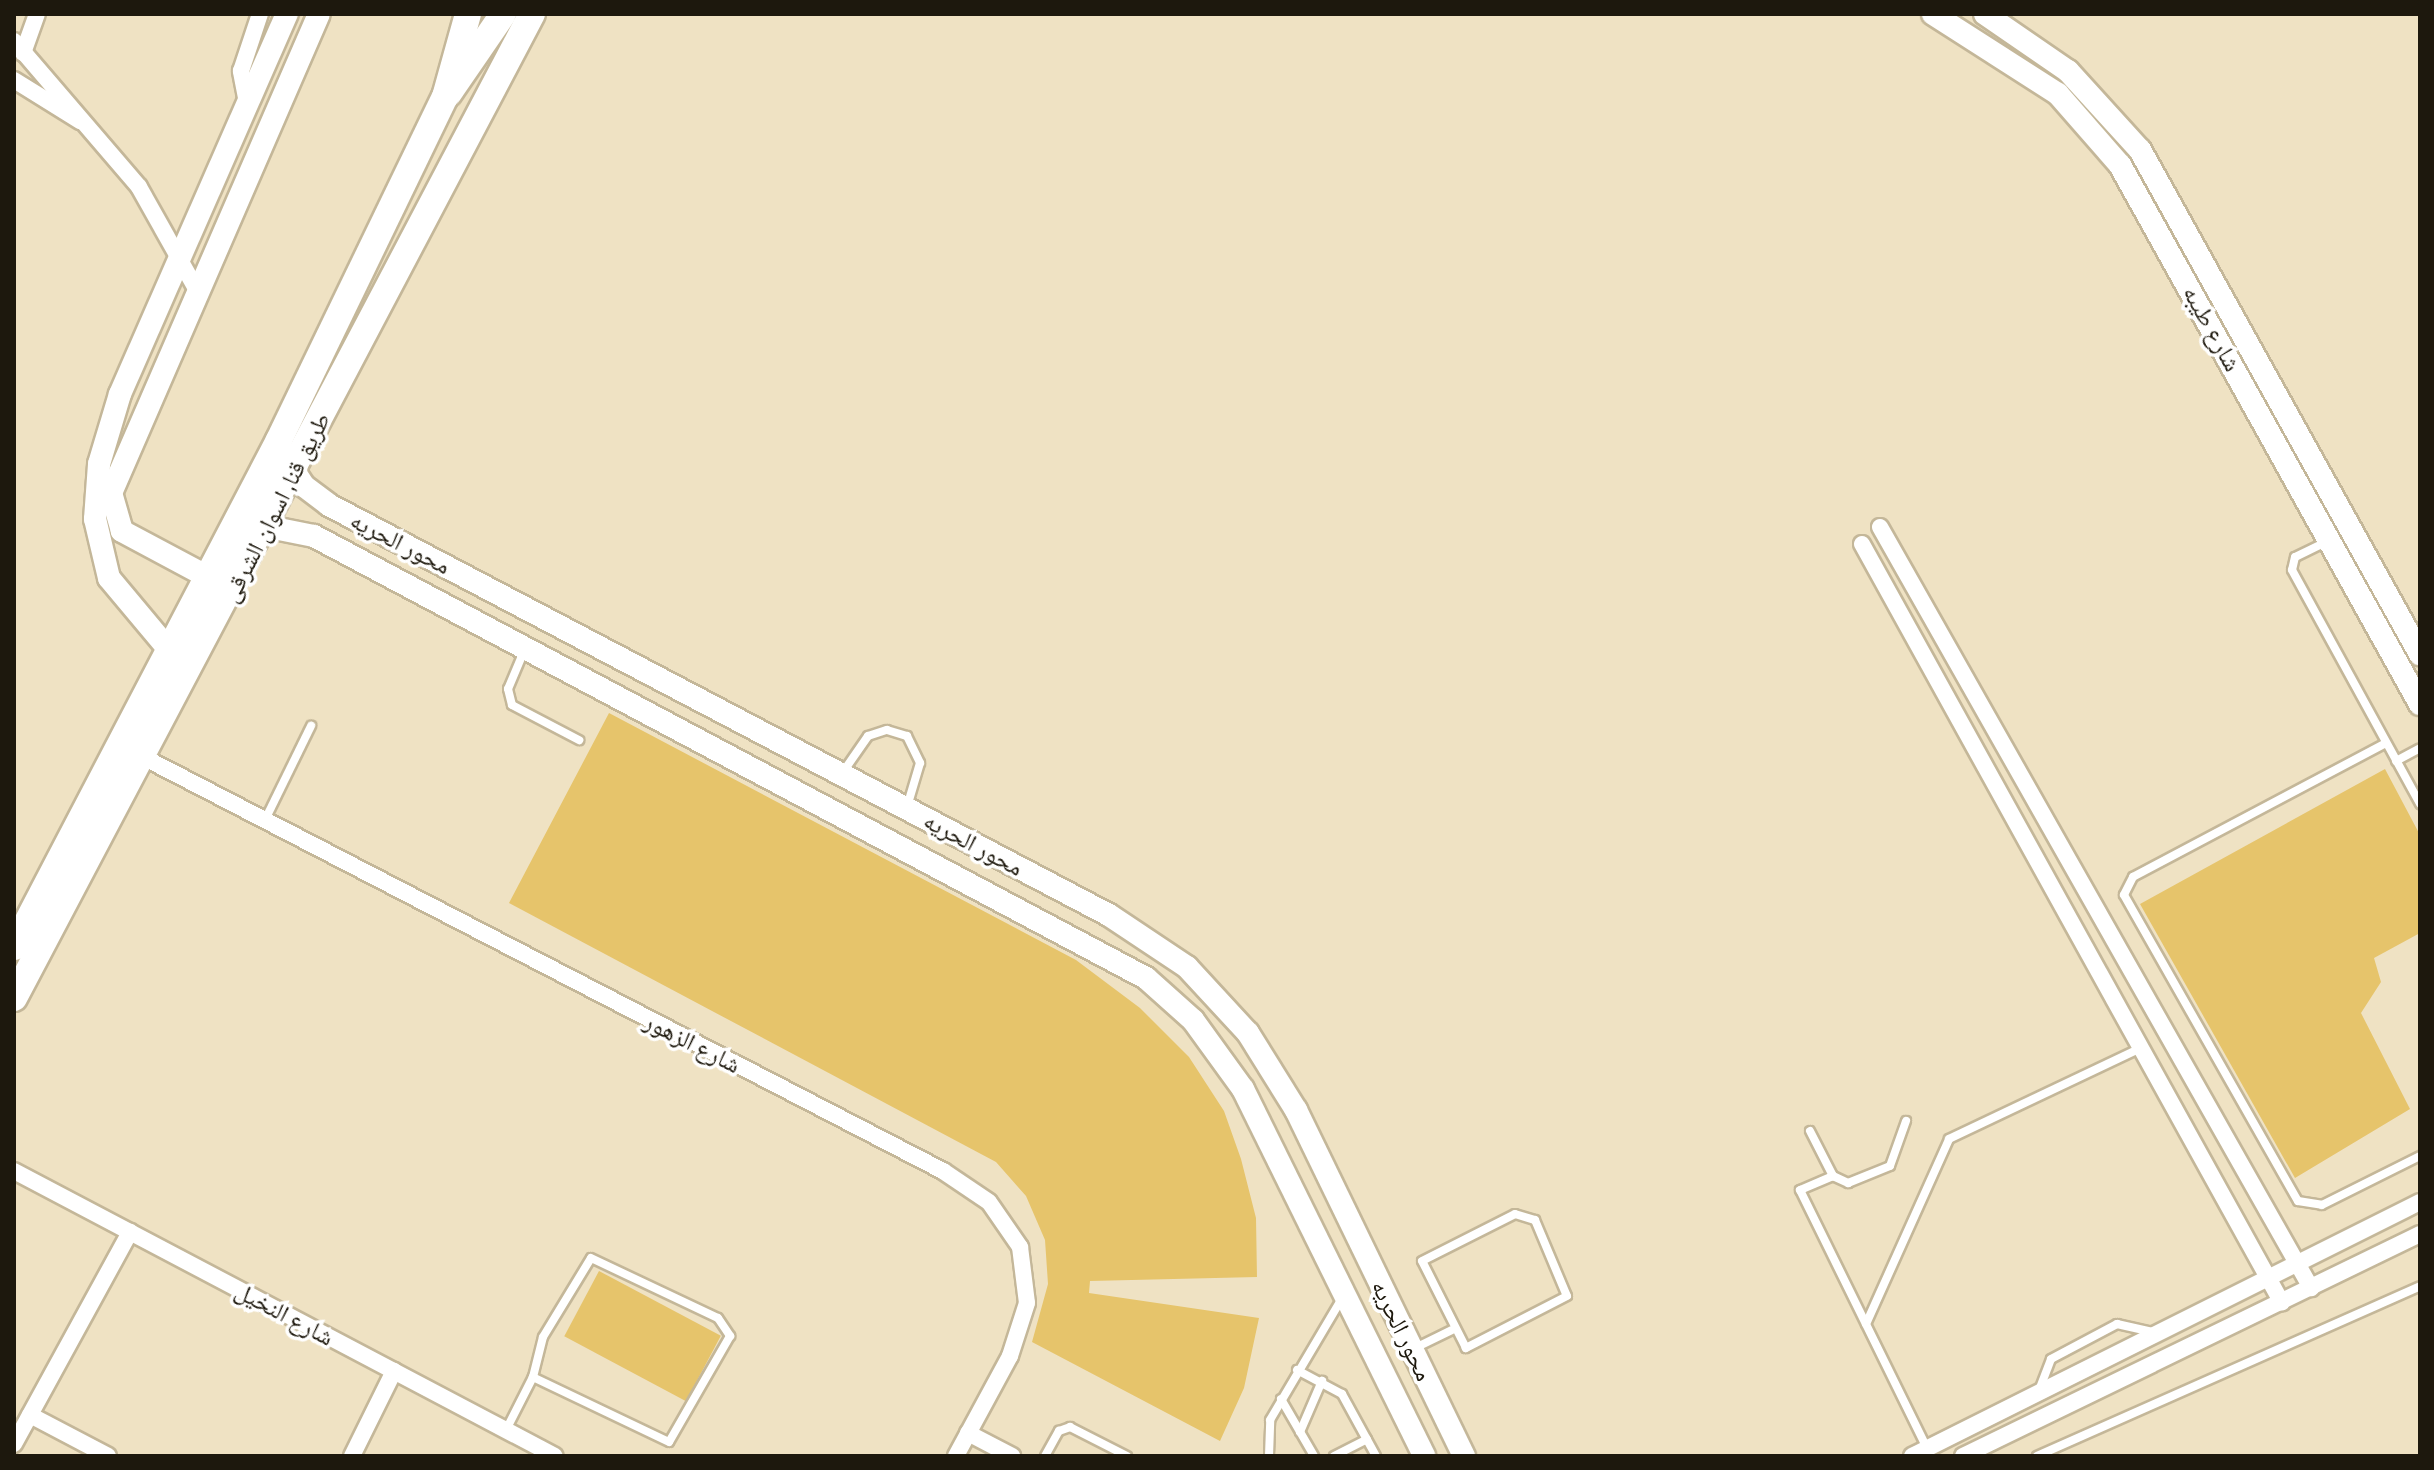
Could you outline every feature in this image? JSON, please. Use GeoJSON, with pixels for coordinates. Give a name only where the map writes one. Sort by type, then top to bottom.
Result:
{"type":"FeatureCollection","features":[{"type":"Feature","properties":{"kind":"main road"},"geometry":{"type":"LineString","coordinates":[[170,651],[109,578],[104,491],[111,417],[249,110],[287,14]]}},
{"type":"Feature","properties":{"kind":"main road"},"geometry":{"type":"LineString","coordinates":[[208,577],[122,531],[104,491],[199,294],[319,14]]}},
{"type":"Feature","properties":{"kind":"main road","name":"طريق قنا, اسوان الشرقى"},"geometry":{"type":"LineString","coordinates":[[14,947],[279,440],[445,97],[468,14]]}},
{"type":"Feature","properties":{"kind":"main road"},"geometry":{"type":"LineString","coordinates":[[445,97],[503,14]]}},
{"type":"Feature","properties":{"kind":"main road","name":"طريق قنا, اسوان الشرقى"},"geometry":{"type":"LineString","coordinates":[[14,998],[294,474],[532,14]]}},
{"type":"Feature","properties":{"kind":"main road","name":"شارع طيبه"},"geometry":{"type":"LineString","coordinates":[[1933,14],[2019,64],[2090,127],[2133,186],[2420,704]]}},
{"type":"Feature","properties":{"kind":"main road","name":"شارع طيبه"},"geometry":{"type":"LineString","coordinates":[[1985,14],[2068,71],[2124,128],[2274,387],[2420,654]]}},
{"type":"Feature","properties":{"kind":"main road","name":"محور الحريه"},"geometry":{"type":"LineString","coordinates":[[279,440],[294,474],[329,505],[1129,926],[1219,998],[1296,1110],[1464,1456]]}},
{"type":"Feature","properties":{"kind":"main road","name":"محور الحريه"},"geometry":{"type":"LineString","coordinates":[[236,523],[267,524],[314,536],[1146,978],[1193,1020],[1232,1071],[1424,1456]]}},
{"type":"Feature","properties":{"kind":"street"},"geometry":{"type":"LineString","coordinates":[[37,14],[19,47],[139,187],[183,260],[199,294]]}},
{"type":"Feature","properties":{"kind":"street"},"geometry":{"type":"LineString","coordinates":[[249,110],[241,71],[260,14]]}},
{"type":"Feature","properties":{"kind":"street"},"geometry":{"type":"LineString","coordinates":[[14,80],[83,122]]}},
{"type":"Feature","properties":{"kind":"street"},"geometry":{"type":"LineString","coordinates":[[2253,399],[2274,387]]}},
{"type":"Feature","properties":{"kind":"street"},"geometry":{"type":"LineString","coordinates":[[2326,532],[2343,513]]}},
{"type":"Feature","properties":{"kind":"street"},"geometry":{"type":"LineString","coordinates":[[1880,527],[2311,1288]]}},
{"type":"Feature","properties":{"kind":"street"},"geometry":{"type":"LineString","coordinates":[[1862,544],[2144,1046],[2282,1303]]}},
{"type":"Feature","properties":{"kind":"street","name":"شارع الزهور"},"geometry":{"type":"LineString","coordinates":[[143,757],[943,1171],[989,1202],[1020,1247],[1027,1303],[1021,1330],[956,1456]]}},
{"type":"Feature","properties":{"kind":"street","name":"شارع النخيل"},"geometry":{"type":"LineString","coordinates":[[14,1171],[555,1456]]}},
{"type":"Feature","properties":{"kind":"street"},"geometry":{"type":"LineString","coordinates":[[1920,1452],[2420,1202]]}},
{"type":"Feature","properties":{"kind":"street"},"geometry":{"type":"LineString","coordinates":[[14,1444],[130,1232]]}},
{"type":"Feature","properties":{"kind":"street"},"geometry":{"type":"LineString","coordinates":[[1963,1456],[2420,1234]]}},
{"type":"Feature","properties":{"kind":"street"},"geometry":{"type":"LineString","coordinates":[[352,1456],[394,1371]]}},
{"type":"Feature","properties":{"kind":"street"},"geometry":{"type":"LineString","coordinates":[[30,1415],[108,1456]]}},
{"type":"Feature","properties":{"kind":"street"},"geometry":{"type":"LineString","coordinates":[[968,1433],[1012,1456]]}},
{"type":"Feature","properties":{"kind":"lane"},"geometry":{"type":"LineString","coordinates":[[2326,532],[2295,557],[2292,570],[2420,804]]}},
{"type":"Feature","properties":{"kind":"lane"},"geometry":{"type":"LineString","coordinates":[[526,647],[508,689],[512,705],[579,740]]}},
{"type":"Feature","properties":{"kind":"lane"},"geometry":{"type":"LineString","coordinates":[[264,821],[311,726]]}},
{"type":"Feature","properties":{"kind":"lane"},"geometry":{"type":"LineString","coordinates":[[841,774],[868,736],[887,730],[907,736],[920,763],[907,808]]}},
{"type":"Feature","properties":{"kind":"lane"},"geometry":{"type":"LineString","coordinates":[[2386,743],[2133,877],[2124,895],[2298,1201],[2322,1205],[2420,1156]]}},
{"type":"Feature","properties":{"kind":"lane"},"geometry":{"type":"LineString","coordinates":[[2396,761],[2420,748]]}},
{"type":"Feature","properties":{"kind":"lane"},"geometry":{"type":"LineString","coordinates":[[1866,1324],[1949,1139],[2144,1046]]}},
{"type":"Feature","properties":{"kind":"lane"},"geometry":{"type":"LineString","coordinates":[[1906,1121],[1890,1166],[1856,1182],[1833,1176],[1800,1190],[1866,1324],[1920,1452]]}},
{"type":"Feature","properties":{"kind":"lane"},"geometry":{"type":"LineString","coordinates":[[1810,1131],[1833,1176]]}},
{"type":"Feature","properties":{"kind":"lane"},"geometry":{"type":"LineString","coordinates":[[1515,1214],[1531,1217],[1566,1287],[1565,1300],[1474,1348],[1461,1346],[1452,1330],[1423,1258],[1515,1214]]}},
{"type":"Feature","properties":{"kind":"lane"},"geometry":{"type":"LineString","coordinates":[[506,1430],[533,1377],[543,1337],[591,1258],[718,1318],[730,1336],[669,1442],[533,1377]]}},
{"type":"Feature","properties":{"kind":"lane"},"geometry":{"type":"LineString","coordinates":[[2037,1456],[2420,1286]]}},
{"type":"Feature","properties":{"kind":"lane"},"geometry":{"type":"LineString","coordinates":[[1269,1456],[1266,1431],[1281,1399],[1345,1295]]}},
{"type":"Feature","properties":{"kind":"lane"},"geometry":{"type":"LineString","coordinates":[[2037,1393],[2051,1359],[2117,1324],[2157,1334]]}},
{"type":"Feature","properties":{"kind":"lane"},"geometry":{"type":"LineString","coordinates":[[1412,1349],[1452,1330]]}},
{"type":"Feature","properties":{"kind":"lane"},"geometry":{"type":"LineString","coordinates":[[1297,1370],[1342,1394],[1376,1456]]}},
{"type":"Feature","properties":{"kind":"lane"},"geometry":{"type":"LineString","coordinates":[[1300,1432],[1322,1381]]}},
{"type":"Feature","properties":{"kind":"lane"},"geometry":{"type":"LineString","coordinates":[[1281,1399],[1314,1456]]}},
{"type":"Feature","properties":{"kind":"lane"},"geometry":{"type":"LineString","coordinates":[[1045,1456],[1059,1431],[1070,1427],[1127,1456]]}},
{"type":"Feature","properties":{"kind":"lane"},"geometry":{"type":"LineString","coordinates":[[1334,1456],[1367,1439]]}},
{"type":"Feature","properties":{"kind":"building"},"geometry":{"type":"Polygon","coordinates":[[[609,713],[1076,960],[1140,1008],[1189,1057],[1224,1111],[1241,1159],[1256,1218],[1257,1277],[1090,1281],[1089,1293],[1259,1318],[1244,1388],[1220,1441],[1032,1342],[1048,1284],[1045,1240],[1026,1196],[996,1162],[509,903],[609,713]]]}},
{"type":"Feature","properties":{"kind":"building"},"geometry":{"type":"Polygon","coordinates":[[[2385,769],[2420,835],[2420,933],[2374,958],[2381,982],[2361,1013],[2410,1109],[2295,1178],[2140,904],[2385,769]]]}},
{"type":"Feature","properties":{"kind":"building"},"geometry":{"type":"Polygon","coordinates":[[[599,1271],[721,1336],[686,1401],[564,1336],[599,1271]]]}}]}
